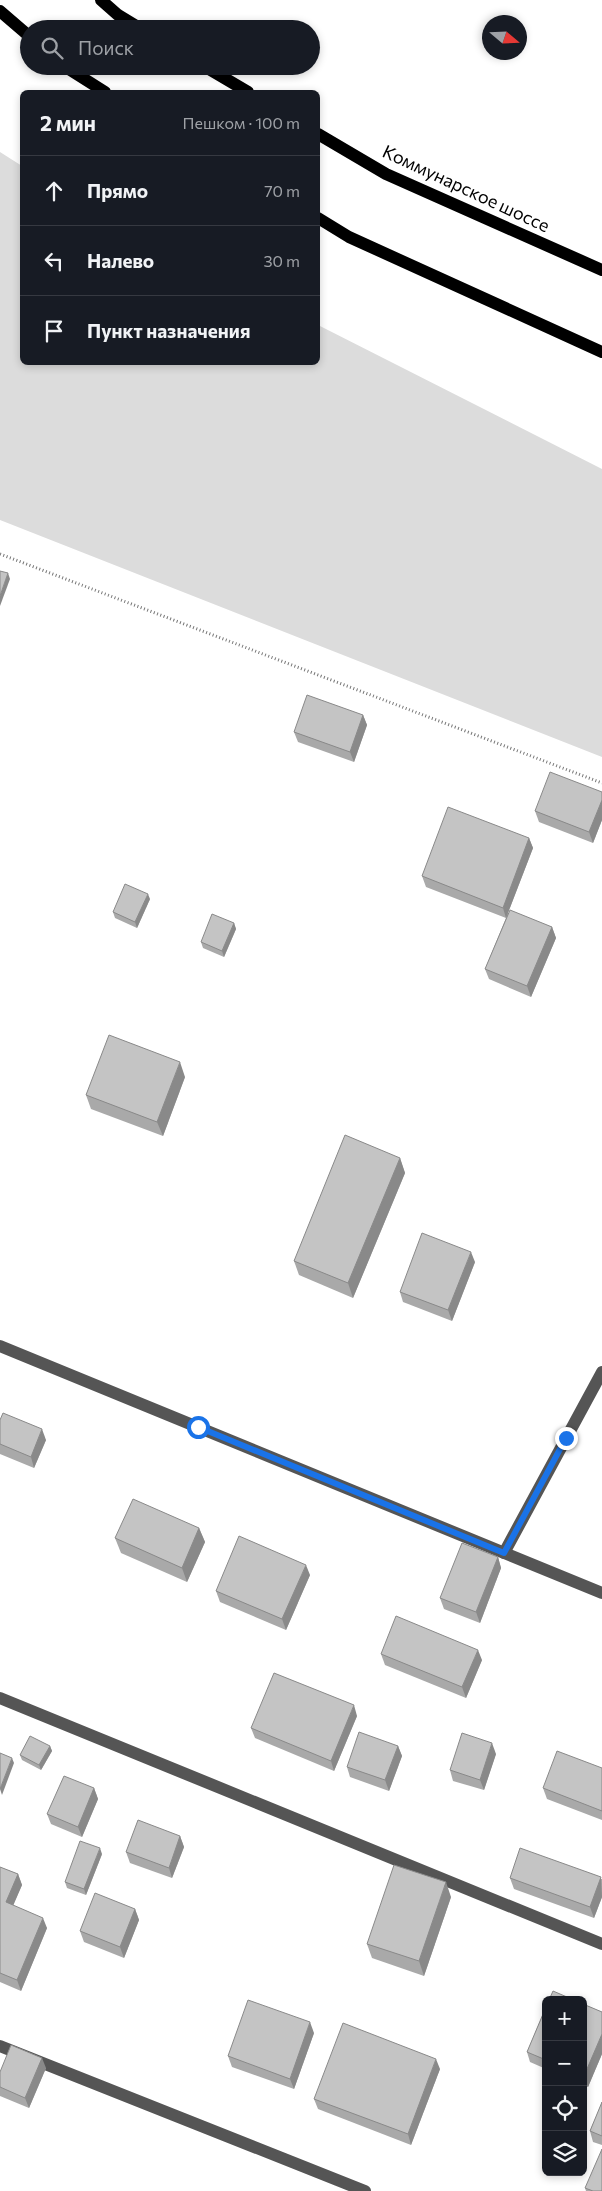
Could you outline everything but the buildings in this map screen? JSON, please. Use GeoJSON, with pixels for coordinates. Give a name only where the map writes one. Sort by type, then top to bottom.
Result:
{"type":"FeatureCollection","features":[{"type":"Feature","properties":{"kind":"main road"},"geometry":{"type":"LineString","coordinates":[[101,0],[126,20]]}},
{"type":"Feature","properties":{"kind":"main road"},"geometry":{"type":"LineString","coordinates":[[0,11],[20,28]]}},
{"type":"Feature","properties":{"kind":"main road"},"geometry":{"type":"LineString","coordinates":[[78,75],[102,90]]}},
{"type":"Feature","properties":{"kind":"main road"},"geometry":{"type":"LineString","coordinates":[[219,75],[245,90]]}},
{"type":"Feature","properties":{"kind":"main road","name":"Коммунарское шоссе"},"geometry":{"type":"LineString","coordinates":[[320,135],[386,174],[602,270]]}},
{"type":"Feature","properties":{"kind":"main road"},"geometry":{"type":"LineString","coordinates":[[320,219],[349,237],[602,352]]}},
{"type":"Feature","properties":{"kind":"street"},"geometry":{"type":"LineString","coordinates":[[0,1346],[602,1593]]}},
{"type":"Feature","properties":{"kind":"street"},"geometry":{"type":"LineString","coordinates":[[504,1553],[602,1372]]}},
{"type":"Feature","properties":{"kind":"street"},"geometry":{"type":"LineString","coordinates":[[0,1698],[602,1944]]}},
{"type":"Feature","properties":{"kind":"street"},"geometry":{"type":"LineString","coordinates":[[0,2046],[365,2191]]}},
{"type":"Feature","properties":{"kind":"path"},"geometry":{"type":"LineString","coordinates":[[0,554],[602,783]]}},
{"type":"Feature","properties":{"kind":"shaded area"},"geometry":{"type":"Polygon","coordinates":[[[0,152],[20,165],[20,365],[320,365],[320,326],[602,469],[602,757],[0,520],[0,152]]]}},
{"type":"Feature","properties":{"kind":"route"},"geometry":{"type":"LineString","coordinates":[[198,1427],[504,1553],[566,1438]]}}]}
